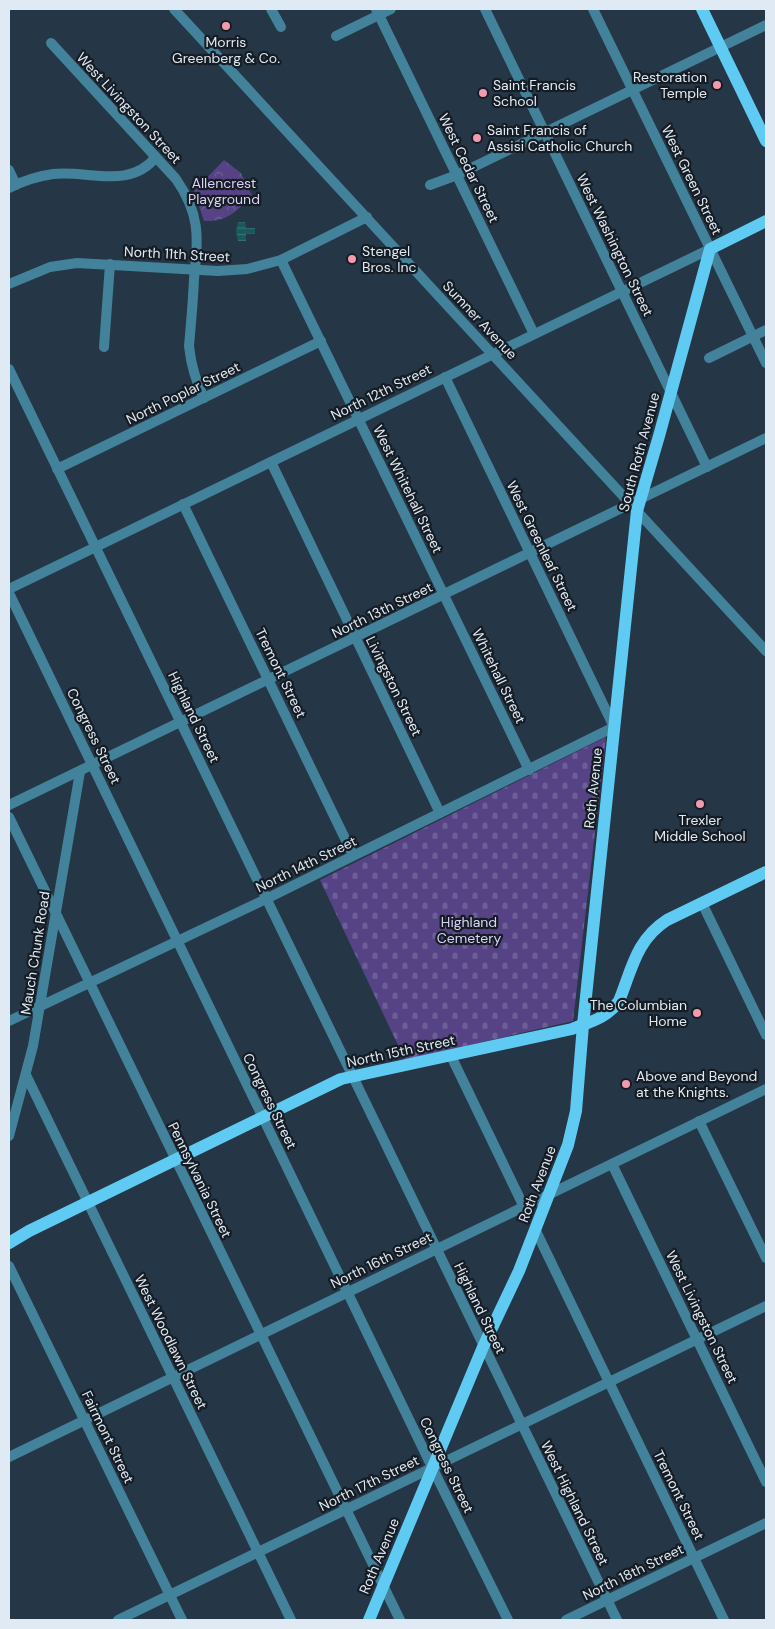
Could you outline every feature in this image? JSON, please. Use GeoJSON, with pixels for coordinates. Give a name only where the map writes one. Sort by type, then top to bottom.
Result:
{"type":"FeatureCollection","features":[{"type":"Feature","properties":{"kind":"main road"},"geometry":{"type":"LineString","coordinates":[[702,9],[763,124],[766,141]]}},
{"type":"Feature","properties":{"kind":"main road","name":"North 12th Street"},"geometry":{"type":"LineString","coordinates":[[710,249],[766,222]]}},
{"type":"Feature","properties":{"kind":"main road","name":"South Roth Avenue"},"geometry":{"type":"LineString","coordinates":[[614,727],[634,508],[642,498],[710,249]]}},
{"type":"Feature","properties":{"kind":"main road","name":"Roth Avenue"},"geometry":{"type":"LineString","coordinates":[[369,1620],[483,1347],[511,1288],[535,1230],[568,1145],[573,1127],[614,727]]}},
{"type":"Feature","properties":{"kind":"main road","name":"North 15th Street"},"geometry":{"type":"LineString","coordinates":[[9,1243],[29,1230],[341,1079],[572,1029],[602,1018],[613,1009],[639,949],[651,932],[667,920],[766,872]]}},
{"type":"Feature","properties":{"kind":"street","name":"Sumner Avenue"},"geometry":{"type":"LineString","coordinates":[[174,9],[766,650]]}},
{"type":"Feature","properties":{"kind":"street"},"geometry":{"type":"LineString","coordinates":[[271,9],[281,28]]}},
{"type":"Feature","properties":{"kind":"street"},"geometry":{"type":"LineString","coordinates":[[336,36],[377,12],[391,9]]}},
{"type":"Feature","properties":{"kind":"street","name":"West Washington Street"},"geometry":{"type":"LineString","coordinates":[[485,9],[707,467]]}},
{"type":"Feature","properties":{"kind":"street","name":"West Green Street"},"geometry":{"type":"LineString","coordinates":[[593,9],[766,363]]}},
{"type":"Feature","properties":{"kind":"street","name":"West Cedar Street"},"geometry":{"type":"LineString","coordinates":[[377,12],[534,334]]}},
{"type":"Feature","properties":{"kind":"street"},"geometry":{"type":"LineString","coordinates":[[430,185],[457,175],[766,25]]}},
{"type":"Feature","properties":{"kind":"street","name":"West Livingston Street"},"geometry":{"type":"LineString","coordinates":[[51,43],[156,157],[183,190],[194,214],[197,237],[189,346],[190,358],[197,383],[204,398]]}},
{"type":"Feature","properties":{"kind":"street"},"geometry":{"type":"LineString","coordinates":[[9,170],[12,186],[37,177],[53,174],[126,176],[144,169],[156,157]]}},
{"type":"Feature","properties":{"kind":"street","name":"North 11th Street"},"geometry":{"type":"LineString","coordinates":[[9,284],[31,274],[62,265],[77,263],[235,271],[264,266],[281,260],[367,218]]}},
{"type":"Feature","properties":{"kind":"street","name":"North 12th Street"},"geometry":{"type":"LineString","coordinates":[[9,589],[710,249]]}},
{"type":"Feature","properties":{"kind":"street","name":"West Whitehall Street"},"geometry":{"type":"LineString","coordinates":[[281,260],[444,595]]}},
{"type":"Feature","properties":{"kind":"street"},"geometry":{"type":"LineString","coordinates":[[104,347],[110,264]]}},
{"type":"Feature","properties":{"kind":"street"},"geometry":{"type":"LineString","coordinates":[[709,358],[766,330]]}},
{"type":"Feature","properties":{"kind":"street","name":"North Poplar Street"},"geometry":{"type":"LineString","coordinates":[[57,469],[321,341]]}},
{"type":"Feature","properties":{"kind":"street","name":"Highland Street"},"geometry":{"type":"LineString","coordinates":[[9,369],[521,1424]]}},
{"type":"Feature","properties":{"kind":"street","name":"West Greenleaf Street"},"geometry":{"type":"LineString","coordinates":[[445,377],[614,727]]}},
{"type":"Feature","properties":{"kind":"street"},"geometry":{"type":"LineString","coordinates":[[642,498],[766,438]]}},
{"type":"Feature","properties":{"kind":"street","name":"Livingston Street"},"geometry":{"type":"LineString","coordinates":[[271,462],[440,813]]}},
{"type":"Feature","properties":{"kind":"street","name":"Tremont Street"},"geometry":{"type":"LineString","coordinates":[[183,504],[353,856]]}},
{"type":"Feature","properties":{"kind":"street","name":"North 13th Street"},"geometry":{"type":"LineString","coordinates":[[9,805],[530,553],[634,508]]}},
{"type":"Feature","properties":{"kind":"street","name":"Congress Street"},"geometry":{"type":"LineString","coordinates":[[9,593],[508,1620]]}},
{"type":"Feature","properties":{"kind":"street","name":"Whitehall Street"},"geometry":{"type":"LineString","coordinates":[[444,595],[529,770]]}},
{"type":"Feature","properties":{"kind":"street","name":"North 14th Street"},"geometry":{"type":"LineString","coordinates":[[9,1021],[266,899],[614,727]]}},
{"type":"Feature","properties":{"kind":"street","name":"Mauch Chunk Road"},"geometry":{"type":"LineString","coordinates":[[9,1136],[26,1075],[40,1007],[80,772]]}},
{"type":"Feature","properties":{"kind":"street","name":"Pennsylvania Street"},"geometry":{"type":"LineString","coordinates":[[9,817],[400,1620]]}},
{"type":"Feature","properties":{"kind":"street"},"geometry":{"type":"LineString","coordinates":[[702,903],[766,1035]]}},
{"type":"Feature","properties":{"kind":"street"},"geometry":{"type":"LineString","coordinates":[[451,1056],[524,1207]]}},
{"type":"Feature","properties":{"kind":"street","name":"West Woodlawn Street"},"geometry":{"type":"LineString","coordinates":[[26,1075],[291,1620]]}},
{"type":"Feature","properties":{"kind":"street","name":"North 16th Street"},"geometry":{"type":"LineString","coordinates":[[9,1457],[766,1089]]}},
{"type":"Feature","properties":{"kind":"street"},"geometry":{"type":"LineString","coordinates":[[699,1121],[766,1258]]}},
{"type":"Feature","properties":{"kind":"street","name":"West Livingston Street"},"geometry":{"type":"LineString","coordinates":[[612,1164],[766,1482]]}},
{"type":"Feature","properties":{"kind":"street","name":"Tremont Street"},"geometry":{"type":"LineString","coordinates":[[535,1230],[724,1620]]}},
{"type":"Feature","properties":{"kind":"street","name":"Fairmont Street"},"geometry":{"type":"LineString","coordinates":[[9,1266],[182,1620]]}},
{"type":"Feature","properties":{"kind":"street","name":"North 17th Street"},"geometry":{"type":"LineString","coordinates":[[118,1620],[766,1306]]}},
{"type":"Feature","properties":{"kind":"street","name":"West Highland Street"},"geometry":{"type":"LineString","coordinates":[[521,1424],[616,1620]]}},
{"type":"Feature","properties":{"kind":"street","name":"North 18th Street"},"geometry":{"type":"LineString","coordinates":[[566,1620],[766,1523]]}},
{"type":"Feature","properties":{"kind":"green space","name":"Allencrest Playground"},"geometry":{"type":"Polygon","coordinates":[[[224,160],[241,173],[252,196],[236,211],[226,217],[219,220],[204,221],[194,191],[224,160]]]}},
{"type":"Feature","properties":{"kind":"green space","name":"Highland Cemetery"},"geometry":{"type":"Polygon","coordinates":[[[606,737],[573,1021],[405,1060],[320,880],[606,737]]]}},
{"type":"Feature","properties":{"kind":"shaded area"},"geometry":{"type":"Polygon","coordinates":[[[238,222],[245,222],[246,228],[255,228],[255,234],[246,234],[246,241],[238,241],[236,231],[238,222]]]}},
{"type":"Feature","properties":{"kind":"place","name":"Morris Greenberg & Co."},"geometry":{"type":"Point","coordinates":[226,26]}},
{"type":"Feature","properties":{"kind":"place","name":"Restoration Temple"},"geometry":{"type":"Point","coordinates":[717,85]}},
{"type":"Feature","properties":{"kind":"place","name":"Saint Francis School"},"geometry":{"type":"Point","coordinates":[483,93]}},
{"type":"Feature","properties":{"kind":"place","name":"Saint Francis of Assisi Catholic Church"},"geometry":{"type":"Point","coordinates":[477,138]}},
{"type":"Feature","properties":{"kind":"place","name":"Stengel Bros. Inc"},"geometry":{"type":"Point","coordinates":[352,259]}},
{"type":"Feature","properties":{"kind":"place","name":"Trexler Middle School"},"geometry":{"type":"Point","coordinates":[700,804]}},
{"type":"Feature","properties":{"kind":"place","name":"The Columbian Home"},"geometry":{"type":"Point","coordinates":[697,1013]}},
{"type":"Feature","properties":{"kind":"place","name":"Above and Beyond at the Knights."},"geometry":{"type":"Point","coordinates":[626,1084]}}]}
